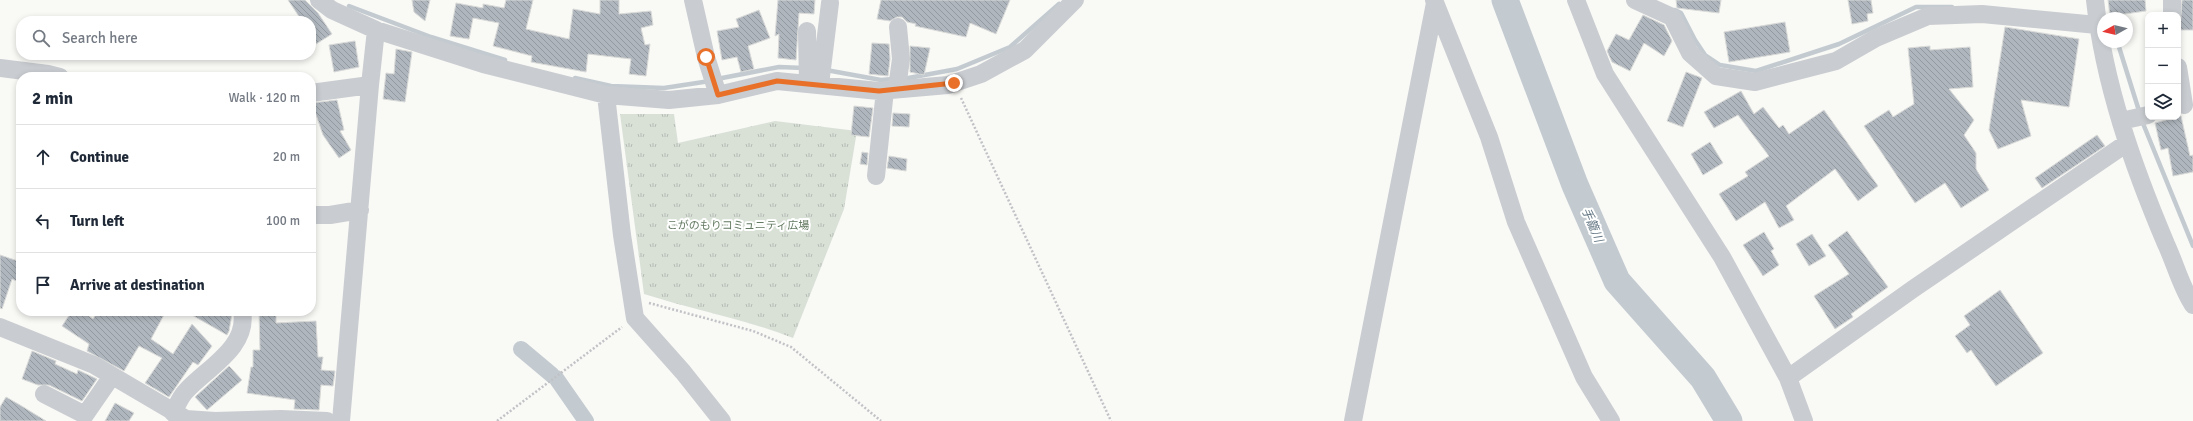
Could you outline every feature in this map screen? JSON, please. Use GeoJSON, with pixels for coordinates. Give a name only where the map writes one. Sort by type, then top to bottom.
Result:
{"type":"FeatureCollection","features":[{"type":"Feature","properties":{"kind":"street"},"geometry":{"type":"LineString","coordinates":[[693,0],[710,70],[717,92]]}},
{"type":"Feature","properties":{"kind":"street"},"geometry":{"type":"LineString","coordinates":[[329,3],[376,30],[483,64],[606,95],[669,100],[777,81],[814,82],[891,89],[954,83],[982,74],[1024,50],[1075,0]]}},
{"type":"Feature","properties":{"kind":"street"},"geometry":{"type":"LineString","coordinates":[[1576,0],[1605,74],[1722,257],[1788,378],[1804,421]]}},
{"type":"Feature","properties":{"kind":"street"},"geometry":{"type":"LineString","coordinates":[[1635,0],[1672,17],[1690,53],[1716,76],[1755,82],[1836,61],[1876,38],[1928,16],[1982,14],[2097,25],[2095,0]]}},
{"type":"Feature","properties":{"kind":"street"},"geometry":{"type":"LineString","coordinates":[[2172,0],[2172,12]]}},
{"type":"Feature","properties":{"kind":"street"},"geometry":{"type":"LineString","coordinates":[[1353,421],[1435,1]]}},
{"type":"Feature","properties":{"kind":"street"},"geometry":{"type":"LineString","coordinates":[[1435,1],[1489,137],[1516,222],[1584,377],[1611,421]]}},
{"type":"Feature","properties":{"kind":"street"},"geometry":{"type":"LineString","coordinates":[[814,82],[815,59],[830,3]]}},
{"type":"Feature","properties":{"kind":"street"},"geometry":{"type":"LineString","coordinates":[[876,176],[891,89],[901,59],[898,27]]}},
{"type":"Feature","properties":{"kind":"street"},"geometry":{"type":"LineString","coordinates":[[341,421],[376,30]]}},
{"type":"Feature","properties":{"kind":"street"},"geometry":{"type":"LineString","coordinates":[[807,31],[815,59]]}},
{"type":"Feature","properties":{"kind":"street"},"geometry":{"type":"LineString","coordinates":[[2103,48],[2127,143],[2159,226],[2193,305]]}},
{"type":"Feature","properties":{"kind":"street"},"geometry":{"type":"LineString","coordinates":[[0,68],[32,72]]}},
{"type":"Feature","properties":{"kind":"street"},"geometry":{"type":"LineString","coordinates":[[2181,84],[2185,107]]}},
{"type":"Feature","properties":{"kind":"street"},"geometry":{"type":"LineString","coordinates":[[316,92],[370,85]]}},
{"type":"Feature","properties":{"kind":"street"},"geometry":{"type":"LineString","coordinates":[[606,95],[631,298],[635,318],[683,372],[722,421]]}},
{"type":"Feature","properties":{"kind":"street"},"geometry":{"type":"LineString","coordinates":[[2121,121],[2144,116]]}},
{"type":"Feature","properties":{"kind":"street"},"geometry":{"type":"LineString","coordinates":[[1788,378],[1913,289],[2127,143]]}},
{"type":"Feature","properties":{"kind":"street"},"geometry":{"type":"LineString","coordinates":[[316,215],[330,215],[360,210]]}},
{"type":"Feature","properties":{"kind":"street"},"geometry":{"type":"LineString","coordinates":[[182,418],[184,393],[237,343],[244,324],[243,316]]}},
{"type":"Feature","properties":{"kind":"street"},"geometry":{"type":"LineString","coordinates":[[0,327],[94,365],[182,418],[215,421],[327,421]]}},
{"type":"Feature","properties":{"kind":"street"},"geometry":{"type":"LineString","coordinates":[[44,394],[87,418],[112,376]]}},
{"type":"Feature","properties":{"kind":"path"},"geometry":{"type":"LineString","coordinates":[[954,83],[1111,421]]}},
{"type":"Feature","properties":{"kind":"path"},"geometry":{"type":"LineString","coordinates":[[631,298],[753,331],[791,347],[881,421]]}},
{"type":"Feature","properties":{"kind":"path"},"geometry":{"type":"LineString","coordinates":[[497,421],[635,318]]}},
{"type":"Feature","properties":{"kind":"green space","name":"こがのもりコミュニティ広場"},"geometry":{"type":"Polygon","coordinates":[[[620,114],[674,114],[678,143],[775,121],[857,131],[844,209],[793,338],[756,325],[644,294],[620,114]]]}},
{"type":"Feature","properties":{"kind":"building"},"geometry":{"type":"Polygon","coordinates":[[[288,0],[305,0],[318,13],[332,34],[316,44],[316,16],[299,16],[288,0]]]}},
{"type":"Feature","properties":{"kind":"building"},"geometry":{"type":"Polygon","coordinates":[[[412,0],[430,0],[425,21],[414,12],[412,0]]]}},
{"type":"Feature","properties":{"kind":"building"},"geometry":{"type":"Polygon","coordinates":[[[506,0],[533,0],[526,29],[569,39],[573,9],[600,14],[600,0],[619,0],[619,14],[651,11],[653,25],[641,28],[645,45],[650,44],[646,76],[629,74],[631,59],[588,54],[586,72],[531,62],[532,56],[493,46],[499,23],[473,18],[469,39],[450,36],[456,3],[483,8],[483,4],[504,8],[506,0]]]}},
{"type":"Feature","properties":{"kind":"building"},"geometry":{"type":"Polygon","coordinates":[[[778,0],[815,0],[814,14],[799,13],[796,60],[778,58],[779,34],[775,36],[778,0]]]}},
{"type":"Feature","properties":{"kind":"building"},"geometry":{"type":"Polygon","coordinates":[[[881,0],[1010,0],[996,34],[970,23],[966,37],[915,26],[916,24],[907,22],[902,17],[897,17],[890,21],[877,19],[881,0]]]}},
{"type":"Feature","properties":{"kind":"building"},"geometry":{"type":"Polygon","coordinates":[[[1676,0],[1721,0],[1719,13],[1677,8],[1676,0]]]}},
{"type":"Feature","properties":{"kind":"building"},"geometry":{"type":"Polygon","coordinates":[[[1848,0],[1871,0],[1873,13],[1867,14],[1868,21],[1852,24],[1848,0]]]}},
{"type":"Feature","properties":{"kind":"building"},"geometry":{"type":"Polygon","coordinates":[[[2108,0],[2145,0],[2146,11],[2133,13],[2110,12],[2108,0]]]}},
{"type":"Feature","properties":{"kind":"building"},"geometry":{"type":"Polygon","coordinates":[[[2182,0],[2193,0],[2193,30],[2181,30],[2182,0]]]}},
{"type":"Feature","properties":{"kind":"building"},"geometry":{"type":"Polygon","coordinates":[[[759,10],[770,38],[748,46],[754,69],[741,72],[737,57],[722,60],[717,31],[739,27],[736,19],[759,10]]]}},
{"type":"Feature","properties":{"kind":"building"},"geometry":{"type":"Polygon","coordinates":[[[1643,15],[1664,25],[1672,41],[1664,56],[1644,43],[1630,71],[1612,62],[1607,51],[1616,34],[1629,40],[1643,15]]]}},
{"type":"Feature","properties":{"kind":"building"},"geometry":{"type":"Polygon","coordinates":[[[1785,22],[1790,52],[1729,62],[1724,32],[1785,22]]]}},
{"type":"Feature","properties":{"kind":"building"},"geometry":{"type":"Polygon","coordinates":[[[2005,27],[2079,39],[2069,107],[2021,100],[2031,136],[1998,149],[1989,130],[2005,27]]]}},
{"type":"Feature","properties":{"kind":"building"},"geometry":{"type":"Polygon","coordinates":[[[355,41],[359,67],[334,72],[329,45],[355,41]]]}},
{"type":"Feature","properties":{"kind":"building"},"geometry":{"type":"Polygon","coordinates":[[[872,43],[889,44],[890,59],[888,76],[869,74],[872,43]]]}},
{"type":"Feature","properties":{"kind":"building"},"geometry":{"type":"Polygon","coordinates":[[[910,46],[930,48],[924,75],[910,72],[910,46]]]}},
{"type":"Feature","properties":{"kind":"building"},"geometry":{"type":"Polygon","coordinates":[[[1930,46],[1930,50],[1970,47],[1973,87],[1949,89],[1974,120],[1964,135],[1976,153],[1976,169],[1989,190],[1961,208],[1945,183],[1915,203],[1864,126],[1889,110],[1893,117],[1914,104],[1908,48],[1930,46]]]}},
{"type":"Feature","properties":{"kind":"building"},"geometry":{"type":"Polygon","coordinates":[[[396,49],[412,52],[405,102],[383,99],[386,73],[394,74],[396,49]]]}},
{"type":"Feature","properties":{"kind":"building"},"geometry":{"type":"Polygon","coordinates":[[[1686,72],[1702,78],[1683,127],[1667,121],[1686,72]]]}},
{"type":"Feature","properties":{"kind":"building"},"geometry":{"type":"Polygon","coordinates":[[[1741,91],[1754,114],[1763,107],[1779,128],[1783,125],[1789,134],[1824,110],[1878,186],[1858,201],[1835,169],[1786,206],[1794,220],[1779,228],[1765,202],[1736,221],[1719,194],[1748,176],[1745,172],[1769,156],[1738,115],[1714,128],[1704,112],[1741,91]]]}},
{"type":"Feature","properties":{"kind":"building"},"geometry":{"type":"Polygon","coordinates":[[[337,100],[344,130],[340,131],[351,150],[339,158],[323,135],[316,115],[316,103],[337,100]]]}},
{"type":"Feature","properties":{"kind":"building"},"geometry":{"type":"Polygon","coordinates":[[[854,106],[873,108],[869,137],[851,135],[854,106]]]}},
{"type":"Feature","properties":{"kind":"building"},"geometry":{"type":"Polygon","coordinates":[[[893,113],[910,114],[909,127],[892,126],[893,113]]]}},
{"type":"Feature","properties":{"kind":"building"},"geometry":{"type":"Polygon","coordinates":[[[2181,116],[2190,156],[2193,155],[2193,172],[2173,176],[2168,148],[2161,150],[2155,123],[2166,120],[2181,120],[2181,116]]]}},
{"type":"Feature","properties":{"kind":"building"},"geometry":{"type":"Polygon","coordinates":[[[2097,135],[2105,146],[2042,188],[2035,178],[2097,135]]]}},
{"type":"Feature","properties":{"kind":"building"},"geometry":{"type":"Polygon","coordinates":[[[1710,142],[1723,163],[1703,175],[1691,154],[1710,142]]]}},
{"type":"Feature","properties":{"kind":"building"},"geometry":{"type":"Polygon","coordinates":[[[862,152],[868,153],[867,165],[860,164],[862,152]]]}},
{"type":"Feature","properties":{"kind":"building"},"geometry":{"type":"Polygon","coordinates":[[[889,156],[907,159],[906,171],[887,168],[889,156]]]}},
{"type":"Feature","properties":{"kind":"building"},"geometry":{"type":"Polygon","coordinates":[[[1847,231],[1888,287],[1851,314],[1853,317],[1835,329],[1814,296],[1849,274],[1828,245],[1847,231]]]}},
{"type":"Feature","properties":{"kind":"building"},"geometry":{"type":"Polygon","coordinates":[[[1764,232],[1774,249],[1771,251],[1779,265],[1763,276],[1743,245],[1764,232]]]}},
{"type":"Feature","properties":{"kind":"building"},"geometry":{"type":"Polygon","coordinates":[[[1812,234],[1826,256],[1809,266],[1796,244],[1812,234]]]}},
{"type":"Feature","properties":{"kind":"building"},"geometry":{"type":"Polygon","coordinates":[[[0,255],[16,260],[16,281],[12,279],[2,309],[0,308],[0,255]]]}},
{"type":"Feature","properties":{"kind":"building"},"geometry":{"type":"Polygon","coordinates":[[[2000,290],[2043,353],[1996,386],[1971,350],[1967,353],[1955,336],[1970,325],[1964,316],[2000,290]]]}},
{"type":"Feature","properties":{"kind":"building"},"geometry":{"type":"Polygon","coordinates":[[[69,316],[89,316],[93,319],[95,316],[163,316],[151,339],[173,354],[192,324],[212,346],[198,365],[193,362],[169,397],[145,383],[162,358],[139,346],[124,371],[87,351],[89,344],[62,326],[69,316]]]}},
{"type":"Feature","properties":{"kind":"building"},"geometry":{"type":"Polygon","coordinates":[[[194,316],[232,316],[227,335],[194,316]]]}},
{"type":"Feature","properties":{"kind":"building"},"geometry":{"type":"Polygon","coordinates":[[[259,316],[276,316],[276,323],[316,321],[318,357],[323,357],[321,370],[335,371],[333,386],[321,385],[319,410],[294,409],[295,400],[247,393],[251,367],[253,367],[253,350],[260,350],[259,316]]]}},
{"type":"Feature","properties":{"kind":"building"},"geometry":{"type":"Polygon","coordinates":[[[32,351],[56,361],[55,364],[77,374],[78,370],[97,379],[82,401],[49,385],[38,385],[22,379],[32,351]]]}},
{"type":"Feature","properties":{"kind":"building"},"geometry":{"type":"Polygon","coordinates":[[[229,366],[242,380],[207,410],[195,397],[229,366]]]}},
{"type":"Feature","properties":{"kind":"building"},"geometry":{"type":"Polygon","coordinates":[[[6,397],[46,421],[0,421],[0,407],[6,397]]]}},
{"type":"Feature","properties":{"kind":"building"},"geometry":{"type":"Polygon","coordinates":[[[115,403],[134,413],[129,421],[105,421],[115,403]]]}},
{"type":"Feature","properties":{"kind":"waterway","name":"手籠川"},"geometry":{"type":"LineString","coordinates":[[1505,0],[1575,185],[1617,281],[1703,378],[1729,421]]}},
{"type":"Feature","properties":{"kind":"waterway"},"geometry":{"type":"LineString","coordinates":[[903,79],[957,69],[1010,47],[1059,4]]}},
{"type":"Feature","properties":{"kind":"waterway"},"geometry":{"type":"LineString","coordinates":[[349,6],[431,37],[505,60]]}},
{"type":"Feature","properties":{"kind":"waterway"},"geometry":{"type":"LineString","coordinates":[[1675,10],[1681,13],[1695,40],[1705,55],[1720,65],[1756,71],[1839,44],[1916,7],[1952,7]]}},
{"type":"Feature","properties":{"kind":"waterway"},"geometry":{"type":"LineString","coordinates":[[2119,48],[2140,114]]}},
{"type":"Feature","properties":{"kind":"waterway"},"geometry":{"type":"LineString","coordinates":[[717,79],[779,67],[804,68]]}},
{"type":"Feature","properties":{"kind":"waterway"},"geometry":{"type":"LineString","coordinates":[[826,70],[881,80],[893,79]]}},
{"type":"Feature","properties":{"kind":"waterway"},"geometry":{"type":"LineString","coordinates":[[575,78],[611,86],[664,88],[710,81]]}},
{"type":"Feature","properties":{"kind":"waterway"},"geometry":{"type":"LineString","coordinates":[[2142,121],[2193,246]]}},
{"type":"Feature","properties":{"kind":"waterway"},"geometry":{"type":"LineString","coordinates":[[521,349],[552,375]]}},
{"type":"Feature","properties":{"kind":"waterway"},"geometry":{"type":"LineString","coordinates":[[556,378],[586,421]]}},
{"type":"Feature","properties":{"kind":"route"},"geometry":{"type":"LineString","coordinates":[[706,57],[718,95],[777,81],[879,91],[898,88],[948,85],[954,83]]}}]}
